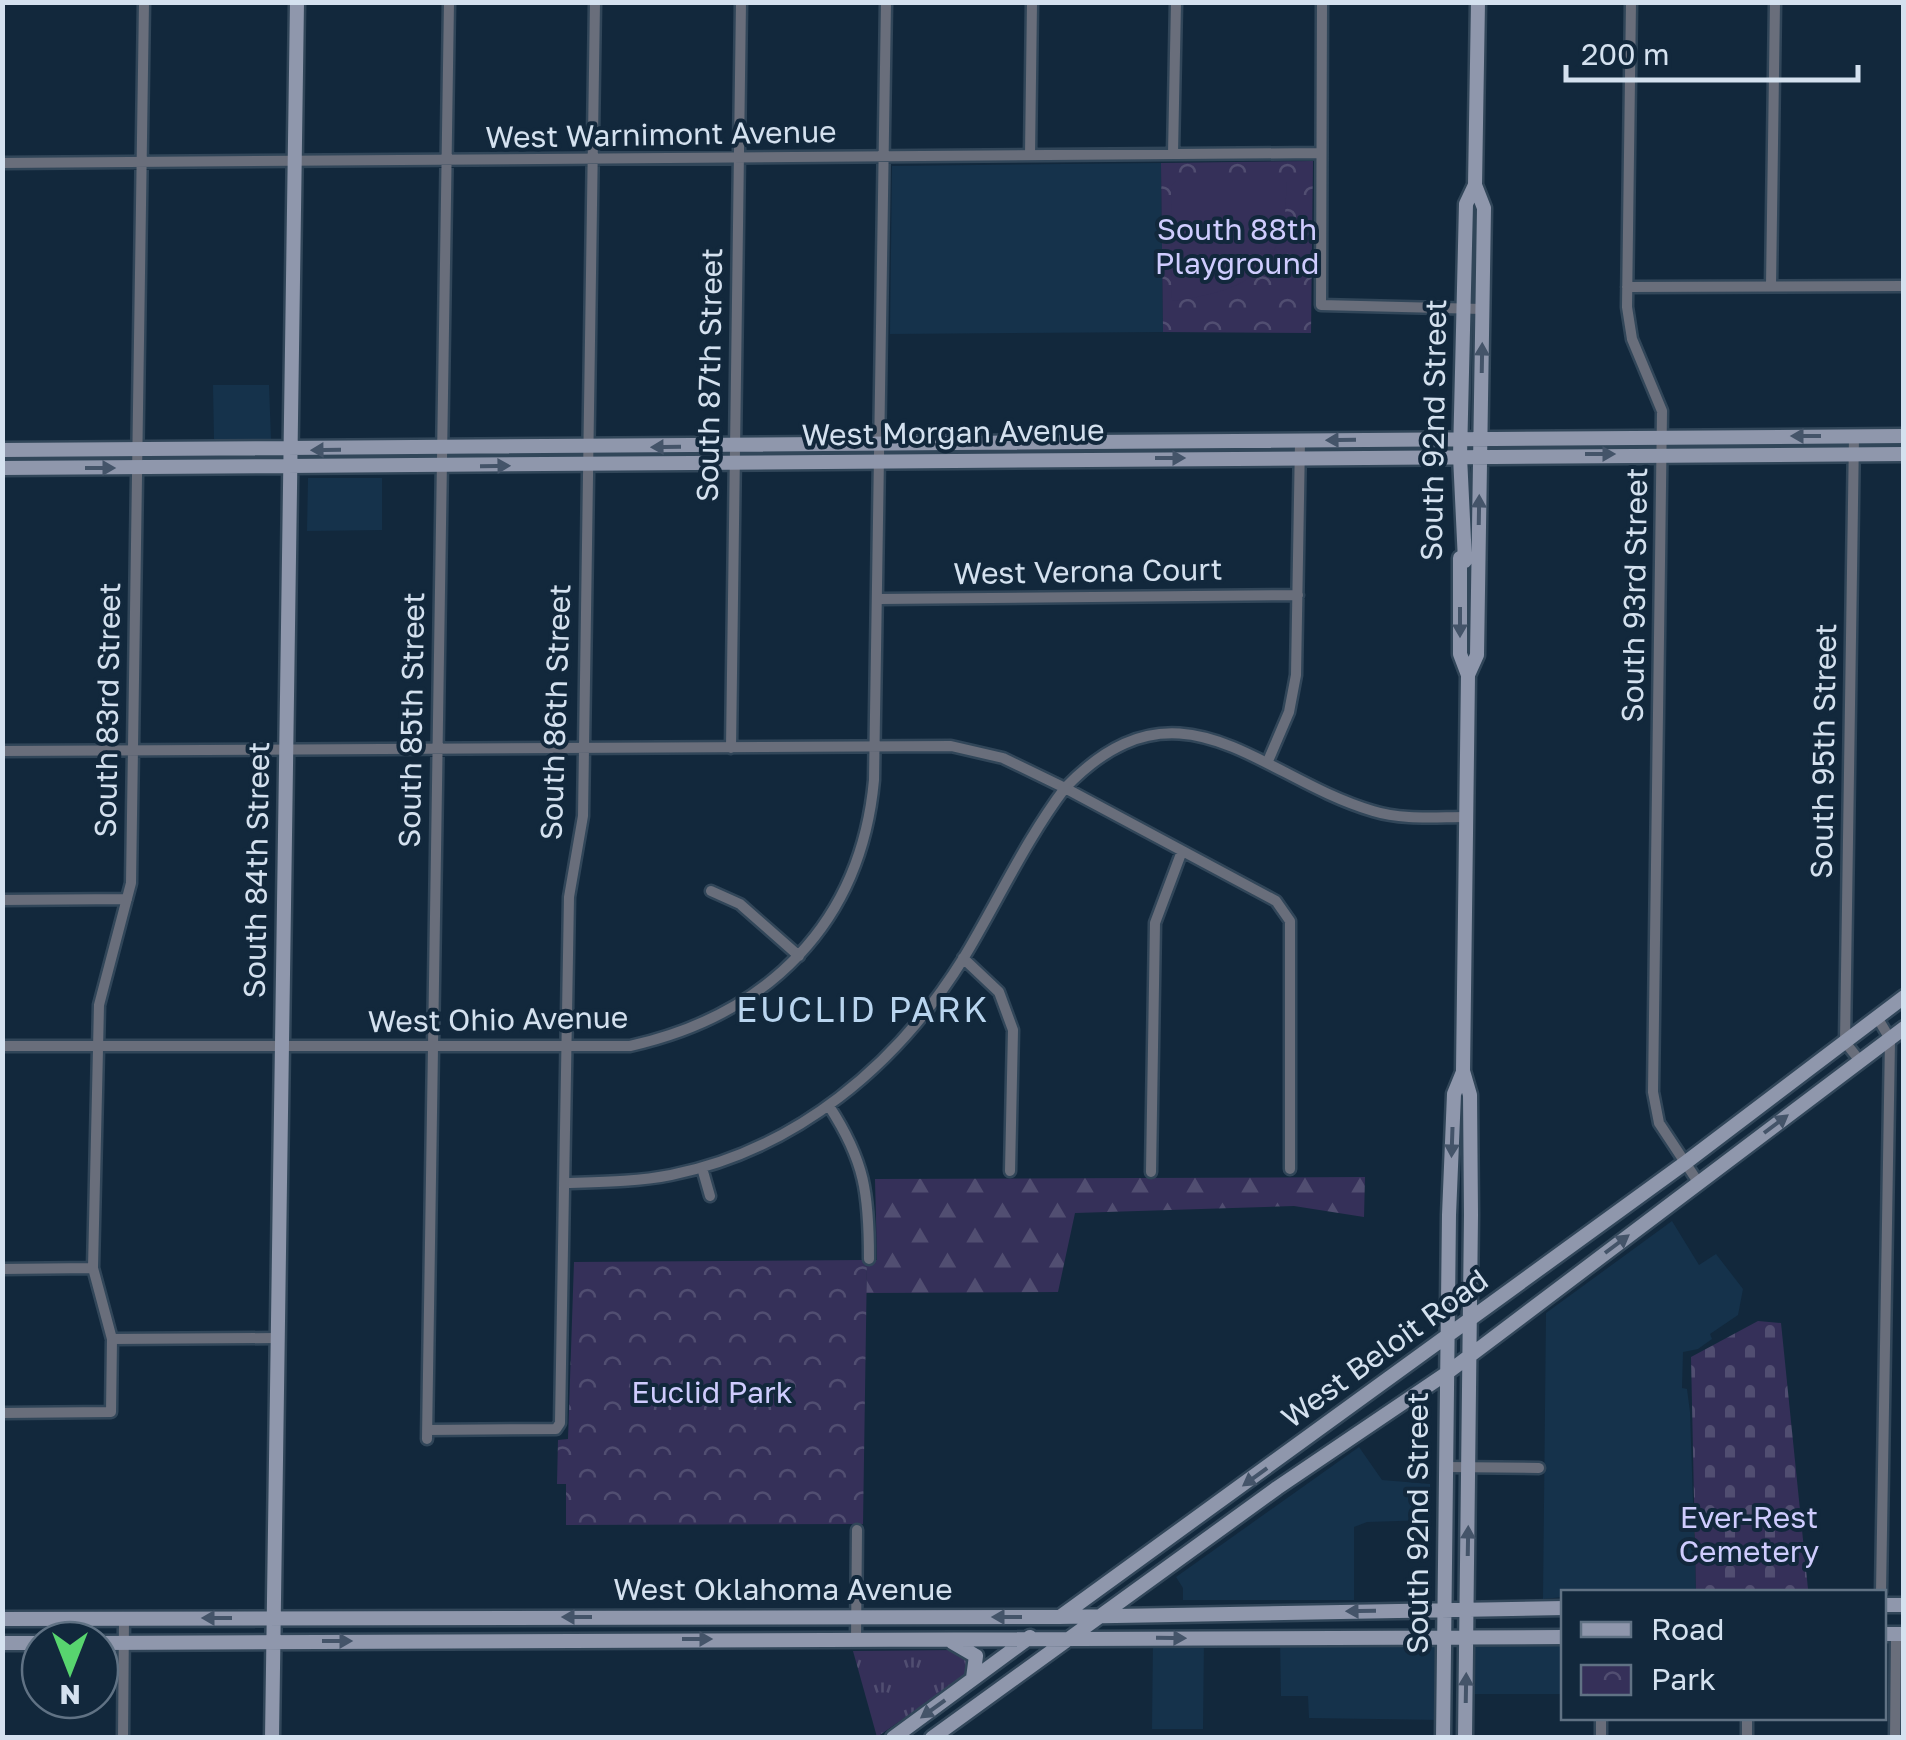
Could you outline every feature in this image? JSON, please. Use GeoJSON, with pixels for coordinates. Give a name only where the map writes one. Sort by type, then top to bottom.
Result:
{"type":"FeatureCollection","features":[{"type":"Feature","properties":{"kind":"main road","name":"South 84th Street"},"geometry":{"type":"LineString","coordinates":[[272,1738],[297,2]]}},
{"type":"Feature","properties":{"kind":"main road","name":"South 92nd Street"},"geometry":{"type":"LineString","coordinates":[[1468,675],[1477,655],[1484,208],[1475,185],[1478,2]]}},
{"type":"Feature","properties":{"kind":"main road","name":"South 92nd Street"},"geometry":{"type":"LineString","coordinates":[[1465,1738],[1470,1094],[1463,1071],[1468,675],[1460,654],[1460,558],[1465,561],[1460,456],[1466,204],[1475,185]]}},
{"type":"Feature","properties":{"kind":"main road","name":"West Morgan Avenue"},"geometry":{"type":"LineString","coordinates":[[2,450],[734,446],[1300,458],[1460,456],[1480,448],[1549,438],[1904,436]]}},
{"type":"Feature","properties":{"kind":"main road"},"geometry":{"type":"LineString","coordinates":[[1548,454],[1549,438]]}},
{"type":"Feature","properties":{"kind":"main road"},"geometry":{"type":"LineString","coordinates":[[1400,440],[1400,456]]}},
{"type":"Feature","properties":{"kind":"main road","name":"West Morgan Avenue"},"geometry":{"type":"LineString","coordinates":[[1085,451],[1300,441],[1461,440],[1480,448],[1548,454],[1904,454]]}},
{"type":"Feature","properties":{"kind":"main road","name":"West Morgan Avenue"},"geometry":{"type":"LineString","coordinates":[[2,468],[734,462],[878,452]]}},
{"type":"Feature","properties":{"kind":"main road","name":"West Beloit Road"},"geometry":{"type":"LineString","coordinates":[[894,1738],[1686,1163],[1904,997]]}},
{"type":"Feature","properties":{"kind":"main road","name":"West Beloit Road"},"geometry":{"type":"LineString","coordinates":[[932,1738],[1277,1488],[1447,1373],[1904,1028]]}},
{"type":"Feature","properties":{"kind":"main road","name":"South 92nd Street"},"geometry":{"type":"LineString","coordinates":[[1443,1738],[1454,1094],[1463,1071]]}},
{"type":"Feature","properties":{"kind":"main road"},"geometry":{"type":"LineString","coordinates":[[1470,1278],[1488,1294],[1504,1295]]}},
{"type":"Feature","properties":{"kind":"main road"},"geometry":{"type":"LineString","coordinates":[[1148,1583],[1146,1592],[1151,1607],[1178,1614]]}},
{"type":"Feature","properties":{"kind":"main road","name":"West Oklahoma Avenue"},"geometry":{"type":"LineString","coordinates":[[2,1619],[1060,1617],[1561,1608]]}},
{"type":"Feature","properties":{"kind":"main road"},"geometry":{"type":"LineString","coordinates":[[941,1638],[974,1652],[978,1664],[972,1680]]}},
{"type":"Feature","properties":{"kind":"main road","name":"West Oklahoma Avenue"},"geometry":{"type":"LineString","coordinates":[[120,1642],[1561,1638]]}},
{"type":"Feature","properties":{"kind":"street","name":"South 83rd Street"},"geometry":{"type":"LineString","coordinates":[[2,1412],[111,1412],[112,1339],[93,1268],[98,1045],[99,1005],[127,900],[133,752],[144,2]]}},
{"type":"Feature","properties":{"kind":"street","name":"South 85th Street"},"geometry":{"type":"LineString","coordinates":[[449,2],[427,1434],[556,1429],[560,1423]]}},
{"type":"Feature","properties":{"kind":"street","name":"South 86th Street"},"geometry":{"type":"LineString","coordinates":[[560,1423],[569,897],[583,816],[595,2]]}},
{"type":"Feature","properties":{"kind":"street","name":"South 87th Street"},"geometry":{"type":"LineString","coordinates":[[731,748],[741,2]]}},
{"type":"Feature","properties":{"kind":"street","name":"West Ohio Avenue"},"geometry":{"type":"LineString","coordinates":[[2,1046],[630,1046],[683,1031],[739,1006],[798,956],[841,898],[864,843],[876,746],[886,2]]}},
{"type":"Feature","properties":{"kind":"street"},"geometry":{"type":"LineString","coordinates":[[1030,155],[1032,2]]}},
{"type":"Feature","properties":{"kind":"street"},"geometry":{"type":"LineString","coordinates":[[1173,154],[1176,2]]}},
{"type":"Feature","properties":{"kind":"street"},"geometry":{"type":"LineString","coordinates":[[1322,2],[1321,305],[1482,309]]}},
{"type":"Feature","properties":{"kind":"street","name":"South 93rd Street"},"geometry":{"type":"LineString","coordinates":[[1631,2],[1629,328],[1658,393],[1662,437],[1654,1112],[1698,1182]]}},
{"type":"Feature","properties":{"kind":"street"},"geometry":{"type":"LineString","coordinates":[[1771,286],[1775,2]]}},
{"type":"Feature","properties":{"kind":"street","name":"West Warnimont Avenue"},"geometry":{"type":"LineString","coordinates":[[2,163],[738,160],[1320,152]]}},
{"type":"Feature","properties":{"kind":"street"},"geometry":{"type":"LineString","coordinates":[[1627,287],[1904,286]]}},
{"type":"Feature","properties":{"kind":"street","name":"South 95th Street"},"geometry":{"type":"LineString","coordinates":[[1845,1042],[1854,436]]}},
{"type":"Feature","properties":{"kind":"street"},"geometry":{"type":"LineString","coordinates":[[1268,761],[1289,712],[1296,676],[1300,441]]}},
{"type":"Feature","properties":{"kind":"street","name":"West Verona Court"},"geometry":{"type":"LineString","coordinates":[[879,599],[1298,596]]}},
{"type":"Feature","properties":{"kind":"street"},"geometry":{"type":"LineString","coordinates":[[564,1184],[636,1180],[702,1168],[768,1141],[829,1106],[896,1049],[963,958],[1064,788],[1114,752],[1163,735],[1225,742],[1375,812],[1465,817]]}},
{"type":"Feature","properties":{"kind":"street"},"geometry":{"type":"LineString","coordinates":[[2,751],[876,746],[968,748],[1004,758],[1276,901],[1290,921],[1290,1170]]}},
{"type":"Feature","properties":{"kind":"street"},"geometry":{"type":"LineString","coordinates":[[1151,1172],[1155,923],[1182,851]]}},
{"type":"Feature","properties":{"kind":"street"},"geometry":{"type":"LineString","coordinates":[[712,892],[740,904],[798,956]]}},
{"type":"Feature","properties":{"kind":"street"},"geometry":{"type":"LineString","coordinates":[[2,900],[127,900]]}},
{"type":"Feature","properties":{"kind":"street"},"geometry":{"type":"LineString","coordinates":[[963,958],[999,992],[1013,1030],[1010,1171]]}},
{"type":"Feature","properties":{"kind":"street"},"geometry":{"type":"LineString","coordinates":[[1877,1017],[1890,1038],[1880,1590]]}},
{"type":"Feature","properties":{"kind":"street"},"geometry":{"type":"LineString","coordinates":[[1845,1042],[1860,1061]]}},
{"type":"Feature","properties":{"kind":"street"},"geometry":{"type":"LineString","coordinates":[[829,1106],[850,1140],[866,1178],[869,1259]]}},
{"type":"Feature","properties":{"kind":"street"},"geometry":{"type":"LineString","coordinates":[[702,1168],[710,1196]]}},
{"type":"Feature","properties":{"kind":"street"},"geometry":{"type":"LineString","coordinates":[[2,1269],[93,1268]]}},
{"type":"Feature","properties":{"kind":"street"},"geometry":{"type":"LineString","coordinates":[[112,1339],[276,1338]]}},
{"type":"Feature","properties":{"kind":"street"},"geometry":{"type":"LineString","coordinates":[[1446,1467],[1539,1468]]}},
{"type":"Feature","properties":{"kind":"street"},"geometry":{"type":"LineString","coordinates":[[856,1638],[857,1530]]}},
{"type":"Feature","properties":{"kind":"street"},"geometry":{"type":"LineString","coordinates":[[122,1738],[124,1618]]}},
{"type":"Feature","properties":{"kind":"street"},"geometry":{"type":"LineString","coordinates":[[1895,1634],[1895,1738]]}},
{"type":"Feature","properties":{"kind":"shaded area"},"geometry":{"type":"Polygon","coordinates":[[[1161,163],[1163,332],[890,334],[892,166],[1161,163]]]}},
{"type":"Feature","properties":{"kind":"shaded area"},"geometry":{"type":"Polygon","coordinates":[[[213,385],[269,385],[271,439],[214,440],[213,385]]]}},
{"type":"Feature","properties":{"kind":"shaded area"},"geometry":{"type":"Polygon","coordinates":[[[308,478],[382,478],[382,530],[307,531],[308,478]]]}},
{"type":"Feature","properties":{"kind":"shaded area"},"geometry":{"type":"Polygon","coordinates":[[[1672,1221],[1699,1265],[1716,1254],[1743,1289],[1738,1315],[1710,1334],[1712,1339],[1698,1349],[1683,1352],[1682,1388],[1687,1389],[1690,1412],[1696,1590],[1561,1590],[1561,1597],[1543,1599],[1546,1313],[1672,1221]]]}},
{"type":"Feature","properties":{"kind":"shaded area"},"geometry":{"type":"Polygon","coordinates":[[[1359,1447],[1382,1480],[1430,1484],[1430,1520],[1367,1522],[1354,1527],[1354,1600],[1183,1600],[1183,1588],[1176,1577],[1359,1447]]]}},
{"type":"Feature","properties":{"kind":"shaded area"},"geometry":{"type":"Polygon","coordinates":[[[1561,1637],[1561,1694],[1466,1694],[1467,1639],[1561,1637]]]}},
{"type":"Feature","properties":{"kind":"shaded area"},"geometry":{"type":"Polygon","coordinates":[[[1153,1638],[1204,1639],[1203,1729],[1152,1729],[1153,1638]]]}},
{"type":"Feature","properties":{"kind":"shaded area"},"geometry":{"type":"Polygon","coordinates":[[[1280,1638],[1445,1639],[1443,1720],[1309,1718],[1308,1696],[1281,1696],[1280,1638]]]}},
{"type":"Feature","properties":{"kind":"green space","name":"South 88th Playground"},"geometry":{"type":"Polygon","coordinates":[[[1313,161],[1311,333],[1163,332],[1161,163],[1313,161]]]}},
{"type":"Feature","properties":{"kind":"green space"},"geometry":{"type":"Polygon","coordinates":[[[1176,181],[1286,181],[1281,235],[1260,270],[1224,290],[1172,301],[1171,186],[1176,181]]]}},
{"type":"Feature","properties":{"kind":"green space"},"geometry":{"type":"Polygon","coordinates":[[[1365,1177],[1364,1217],[1294,1206],[1075,1213],[1058,1292],[866,1293],[867,1260],[877,1260],[875,1179],[1365,1177]]]}},
{"type":"Feature","properties":{"kind":"green space","name":"Euclid Park"},"geometry":{"type":"Polygon","coordinates":[[[867,1260],[863,1524],[566,1525],[566,1484],[557,1484],[558,1440],[568,1439],[574,1262],[867,1260]]]}},
{"type":"Feature","properties":{"kind":"green space","name":"Ever-Rest Cemetery"},"geometry":{"type":"Polygon","coordinates":[[[1758,1321],[1781,1323],[1808,1589],[1696,1590],[1691,1357],[1758,1321]]]}},
{"type":"Feature","properties":{"kind":"green space"},"geometry":{"type":"Polygon","coordinates":[[[959,1650],[970,1656],[968,1674],[877,1737],[853,1651],[959,1650]]]}},
{"type":"Feature","properties":{"kind":"district","name":"EUCLID PARK"},"geometry":{"type":"Point","coordinates":[863,1010]}}]}
